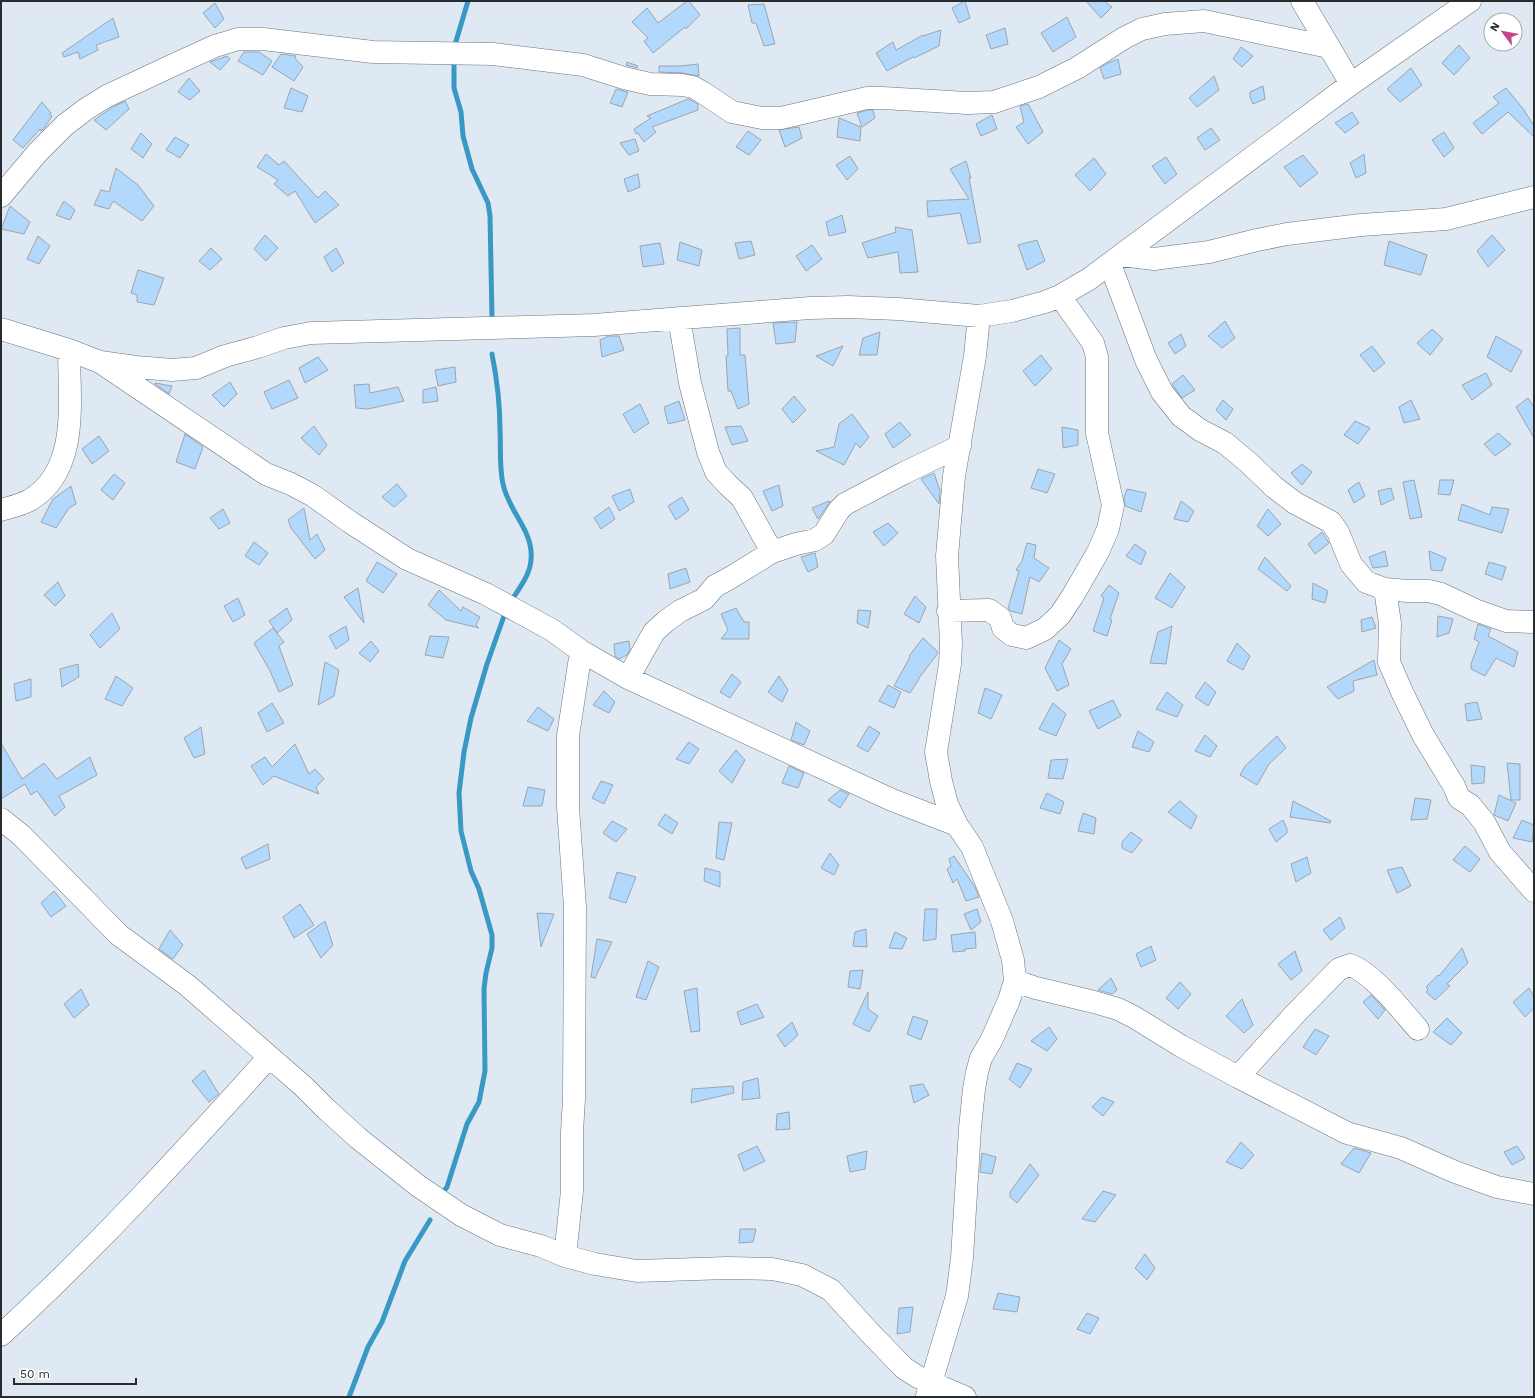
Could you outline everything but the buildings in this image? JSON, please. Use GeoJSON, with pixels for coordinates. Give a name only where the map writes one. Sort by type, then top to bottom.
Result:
{"type":"FeatureCollection","features":[{"type":"Feature","properties":{"kind":"street"},"geometry":{"type":"LineString","coordinates":[[1302,1],[1351,84]]}},
{"type":"Feature","properties":{"kind":"street"},"geometry":{"type":"LineString","coordinates":[[1,329],[69,350],[100,362],[172,370],[196,368],[225,356],[284,338],[311,333],[594,325],[810,308],[848,307],[898,309],[979,316],[1012,311],[1045,302],[1060,296],[1089,279],[1351,84],[1470,1]]}},
{"type":"Feature","properties":{"kind":"street"},"geometry":{"type":"LineString","coordinates":[[1,196],[38,152],[65,125],[86,109],[106,96],[182,61],[215,46],[238,39],[263,38],[373,52],[493,54],[583,65],[624,78],[650,84],[682,85],[693,87],[732,112],[762,118],[787,117],[867,98],[967,103],[994,102],[1040,87],[1077,68],[1124,38],[1142,29],[1165,24],[1204,21],[1329,47]]}},
{"type":"Feature","properties":{"kind":"street"},"geometry":{"type":"LineString","coordinates":[[1116,259],[1154,259],[1209,252],[1287,234],[1361,225],[1446,219],[1525,200],[1534,215]]}},
{"type":"Feature","properties":{"kind":"street"},"geometry":{"type":"LineString","coordinates":[[1116,259],[1146,360],[1162,392],[1181,416],[1200,430],[1225,443],[1274,487],[1295,502],[1331,522],[1338,532],[1350,564],[1366,582],[1385,589],[1429,591],[1441,594],[1476,610],[1506,621],[1534,622]]}},
{"type":"Feature","properties":{"kind":"street"},"geometry":{"type":"LineString","coordinates":[[948,611],[989,610],[1000,618],[1003,628],[1012,635],[1026,638],[1045,629],[1060,615],[1072,597],[1098,552],[1108,529],[1113,505],[1097,433],[1097,357],[1094,343],[1060,296]]}},
{"type":"Feature","properties":{"kind":"street"},"geometry":{"type":"LineString","coordinates":[[929,1390],[957,1296],[962,1258],[970,1128],[977,1072],[981,1058],[992,1039],[1009,1000],[1015,981],[1013,960],[1002,921],[972,847],[947,804],[936,752],[950,664],[947,556],[954,476],[975,356],[979,316]]}},
{"type":"Feature","properties":{"kind":"street"},"geometry":{"type":"LineString","coordinates":[[679,318],[690,383],[708,452],[716,472],[742,498],[772,552]]}},
{"type":"Feature","properties":{"kind":"street"},"geometry":{"type":"LineString","coordinates":[[1,510],[31,499],[52,481],[64,456],[70,418],[69,350]]}},
{"type":"Feature","properties":{"kind":"street"},"geometry":{"type":"LineString","coordinates":[[100,362],[266,474],[291,484],[312,495],[407,559],[486,594],[552,630],[581,650],[628,678],[892,800],[958,825]]}},
{"type":"Feature","properties":{"kind":"street"},"geometry":{"type":"LineString","coordinates":[[628,678],[654,632],[680,611],[704,599],[715,586],[772,552],[796,544],[815,540],[824,534],[839,510],[845,504],[960,446]]}},
{"type":"Feature","properties":{"kind":"street"},"geometry":{"type":"LineString","coordinates":[[1385,589],[1390,623],[1388,654],[1402,692],[1423,734],[1460,798],[1470,805],[1484,822],[1500,852],[1534,891]]}},
{"type":"Feature","properties":{"kind":"street"},"geometry":{"type":"LineString","coordinates":[[565,1256],[572,1190],[572,1132],[574,1098],[575,907],[568,807],[568,736],[581,650]]}},
{"type":"Feature","properties":{"kind":"street"},"geometry":{"type":"LineString","coordinates":[[1,819],[21,836],[119,934],[187,985],[303,1086],[358,1138],[417,1185],[462,1215],[500,1235],[541,1246],[565,1256],[595,1264],[637,1271],[727,1268],[772,1269],[802,1275],[831,1290],[870,1334],[904,1368],[918,1377],[929,1390],[965,1397]]}},
{"type":"Feature","properties":{"kind":"street"},"geometry":{"type":"LineString","coordinates":[[1238,1077],[1295,1014],[1334,974],[1339,969],[1350,965],[1358,968],[1382,990],[1418,1029]]}},
{"type":"Feature","properties":{"kind":"street"},"geometry":{"type":"LineString","coordinates":[[1015,981],[1036,988],[1094,1002],[1134,1016],[1181,1046],[1347,1133],[1401,1148],[1455,1172],[1497,1187],[1534,1194]]}},
{"type":"Feature","properties":{"kind":"street"},"geometry":{"type":"LineString","coordinates":[[1,1335],[113,1225],[193,1142],[269,1057]]}},
{"type":"Feature","properties":{"kind":"waterway"},"geometry":{"type":"LineString","coordinates":[[454,48],[468,1]]}},
{"type":"Feature","properties":{"kind":"waterway"},"geometry":{"type":"LineString","coordinates":[[454,58],[454,88],[461,112],[463,136],[472,169],[488,203],[490,216],[492,318]]}},
{"type":"Feature","properties":{"kind":"waterway"},"geometry":{"type":"LineString","coordinates":[[492,354],[499,401],[503,484],[509,502],[523,526],[531,551],[529,570],[524,582],[513,598]]}},
{"type":"Feature","properties":{"kind":"waterway"},"geometry":{"type":"LineString","coordinates":[[441,1195],[447,1187],[467,1124],[479,1102],[485,1071],[484,989],[492,948],[492,935],[479,889],[471,871],[461,831],[459,793],[464,752],[471,718],[487,664],[504,616]]}},
{"type":"Feature","properties":{"kind":"waterway"},"geometry":{"type":"LineString","coordinates":[[349,1397],[368,1347],[382,1322],[405,1261],[430,1220]]}}]}
